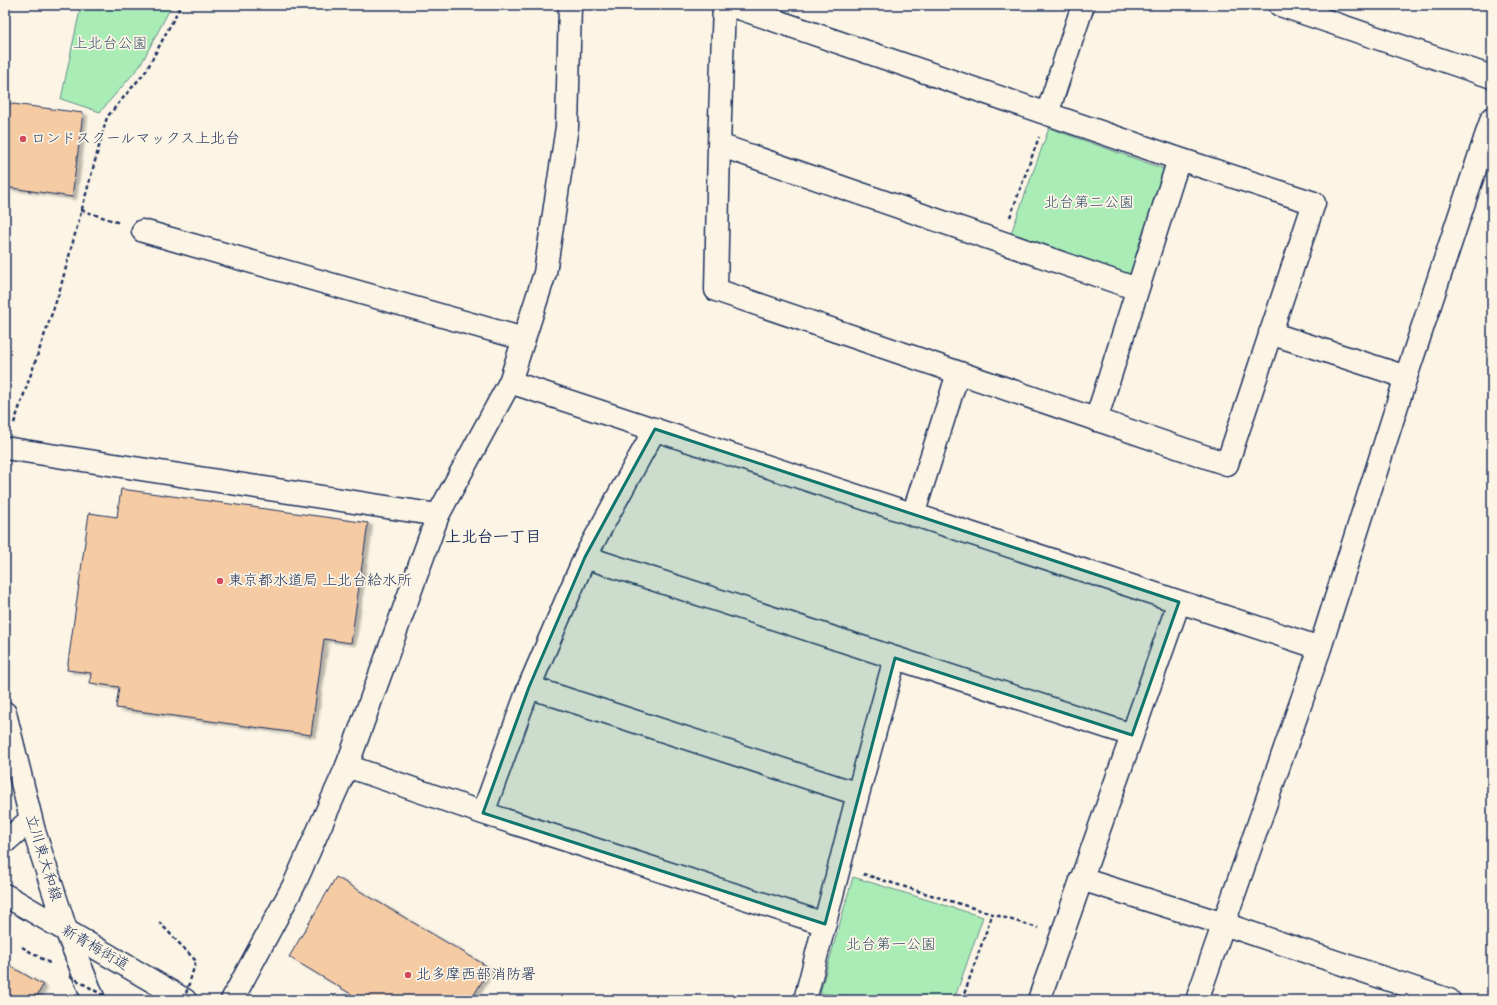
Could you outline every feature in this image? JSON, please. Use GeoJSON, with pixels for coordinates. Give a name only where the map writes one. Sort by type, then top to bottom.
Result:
{"type":"FeatureCollection","features":[{"type":"Feature","properties":{"kind":"street"},"geometry":{"type":"LineString","coordinates":[[232,1000],[294,885],[347,766],[438,515],[510,382],[545,273],[567,127],[570,5]]}},
{"type":"Feature","properties":{"kind":"street"},"geometry":{"type":"LineString","coordinates":[[724,5],[716,290],[1226,464],[1314,203],[1179,160],[730,5]]}},
{"type":"Feature","properties":{"kind":"street"},"geometry":{"type":"LineString","coordinates":[[1047,114],[1083,5]]}},
{"type":"Feature","properties":{"kind":"street"},"geometry":{"type":"LineString","coordinates":[[1280,5],[1492,78]]}},
{"type":"Feature","properties":{"kind":"street"},"geometry":{"type":"LineString","coordinates":[[1197,1000],[1320,648],[1406,377],[1492,118]]}},
{"type":"Feature","properties":{"kind":"street"},"geometry":{"type":"LineString","coordinates":[[719,144],[1137,289]]}},
{"type":"Feature","properties":{"kind":"street"},"geometry":{"type":"LineString","coordinates":[[1096,420],[1179,160]]}},
{"type":"Feature","properties":{"kind":"street"},"geometry":{"type":"LineString","coordinates":[[143,231],[524,340]]}},
{"type":"Feature","properties":{"kind":"street"},"geometry":{"type":"LineString","coordinates":[[1270,333],[1406,377]]}},
{"type":"Feature","properties":{"kind":"street"},"geometry":{"type":"LineString","coordinates":[[912,515],[958,372]]}},
{"type":"Feature","properties":{"kind":"street"},"geometry":{"type":"LineString","coordinates":[[510,382],[1320,648]]}},
{"type":"Feature","properties":{"kind":"street"},"geometry":{"type":"LineString","coordinates":[[483,813],[529,687],[585,557],[655,429]]}},
{"type":"Feature","properties":{"kind":"street"},"geometry":{"type":"LineString","coordinates":[[5,448],[438,515]]}},
{"type":"Feature","properties":{"kind":"street"},"geometry":{"type":"LineString","coordinates":[[585,557],[1132,736]]}},
{"type":"Feature","properties":{"kind":"street"},"geometry":{"type":"LineString","coordinates":[[1039,1000],[1179,602]]}},
{"type":"Feature","properties":{"kind":"street"},"geometry":{"type":"LineString","coordinates":[[805,1000],[895,658]]}},
{"type":"Feature","properties":{"kind":"street"},"geometry":{"type":"LineString","coordinates":[[529,687],[858,794]]}},
{"type":"Feature","properties":{"kind":"street","name":"立川東大和線"},"geometry":{"type":"LineString","coordinates":[[5,713],[31,819],[66,930],[94,1000]]}},
{"type":"Feature","properties":{"kind":"street"},"geometry":{"type":"LineString","coordinates":[[347,766],[483,813],[825,924]]}},
{"type":"Feature","properties":{"kind":"street"},"geometry":{"type":"LineString","coordinates":[[5,842],[31,819]]}},
{"type":"Feature","properties":{"kind":"street"},"geometry":{"type":"LineString","coordinates":[[1081,879],[1224,924],[1449,1000]]}},
{"type":"Feature","properties":{"kind":"street","name":"新青梅街道"},"geometry":{"type":"LineString","coordinates":[[5,895],[184,1000]]}},
{"type":"Feature","properties":{"kind":"path"},"geometry":{"type":"LineString","coordinates":[[5,448],[59,293],[107,117],[146,71],[181,5]]}},
{"type":"Feature","properties":{"kind":"path"},"geometry":{"type":"LineString","coordinates":[[1001,242],[1047,114]]}},
{"type":"Feature","properties":{"kind":"path"},"geometry":{"type":"LineString","coordinates":[[81,210],[143,231]]}},
{"type":"Feature","properties":{"kind":"path"},"geometry":{"type":"LineString","coordinates":[[840,867],[992,915],[1062,935]]}},
{"type":"Feature","properties":{"kind":"path"},"geometry":{"type":"LineString","coordinates":[[962,1000],[992,915]]}},
{"type":"Feature","properties":{"kind":"path"},"geometry":{"type":"LineString","coordinates":[[159,922],[196,961],[184,1000]]}},
{"type":"Feature","properties":{"kind":"path"},"geometry":{"type":"LineString","coordinates":[[22,947],[56,968]]}},
{"type":"Feature","properties":{"kind":"path"},"geometry":{"type":"LineString","coordinates":[[70,976],[111,1000]]}},
{"type":"Feature","properties":{"kind":"highlighted area"},"geometry":{"type":"Polygon","coordinates":[[[655,429],[1179,602],[1132,735],[895,658],[825,924],[483,813],[529,687],[585,557],[655,429]]]}},
{"type":"Feature","properties":{"kind":"green space","name":"上北台公園"},"geometry":{"type":"Polygon","coordinates":[[[81,5],[172,5],[140,66],[100,112],[61,99],[81,5]]]}},
{"type":"Feature","properties":{"kind":"green space","name":"北台第二公園"},"geometry":{"type":"Polygon","coordinates":[[[1049,128],[1167,170],[1130,277],[1010,236],[1049,128]]]}},
{"type":"Feature","properties":{"kind":"green space","name":"北台第一公園"},"geometry":{"type":"Polygon","coordinates":[[[853,877],[983,917],[954,1000],[881,1000],[820,993],[853,877]]]}},
{"type":"Feature","properties":{"kind":"building"},"geometry":{"type":"Polygon","coordinates":[[[5,103],[83,113],[72,197],[5,187],[5,103]]]}},
{"type":"Feature","properties":{"kind":"building","name":"東京都水道局 上北台給水所"},"geometry":{"type":"Polygon","coordinates":[[[121,489],[368,523],[351,643],[324,639],[311,735],[116,708],[119,687],[90,683],[91,673],[67,670],[89,513],[117,517],[121,489]]]}},
{"type":"Feature","properties":{"kind":"building"},"geometry":{"type":"Polygon","coordinates":[[[336,877],[490,968],[471,1000],[361,1000],[289,957],[336,877]]]}},
{"type":"Feature","properties":{"kind":"building"},"geometry":{"type":"Polygon","coordinates":[[[5,963],[43,985],[35,1000],[5,1000],[5,963]]]}},
{"type":"Feature","properties":{"kind":"place","name":"ロンドスクールマックス上北台"},"geometry":{"type":"Point","coordinates":[23,139]}},
{"type":"Feature","properties":{"kind":"place","name":"東京都水道局 上北台給水所"},"geometry":{"type":"Point","coordinates":[220,581]}},
{"type":"Feature","properties":{"kind":"place","name":"北多摩西部消防署"},"geometry":{"type":"Point","coordinates":[408,975]}},
{"type":"Feature","properties":{"kind":"district","name":"上北台一丁目"},"geometry":{"type":"Point","coordinates":[493,537]}}]}
